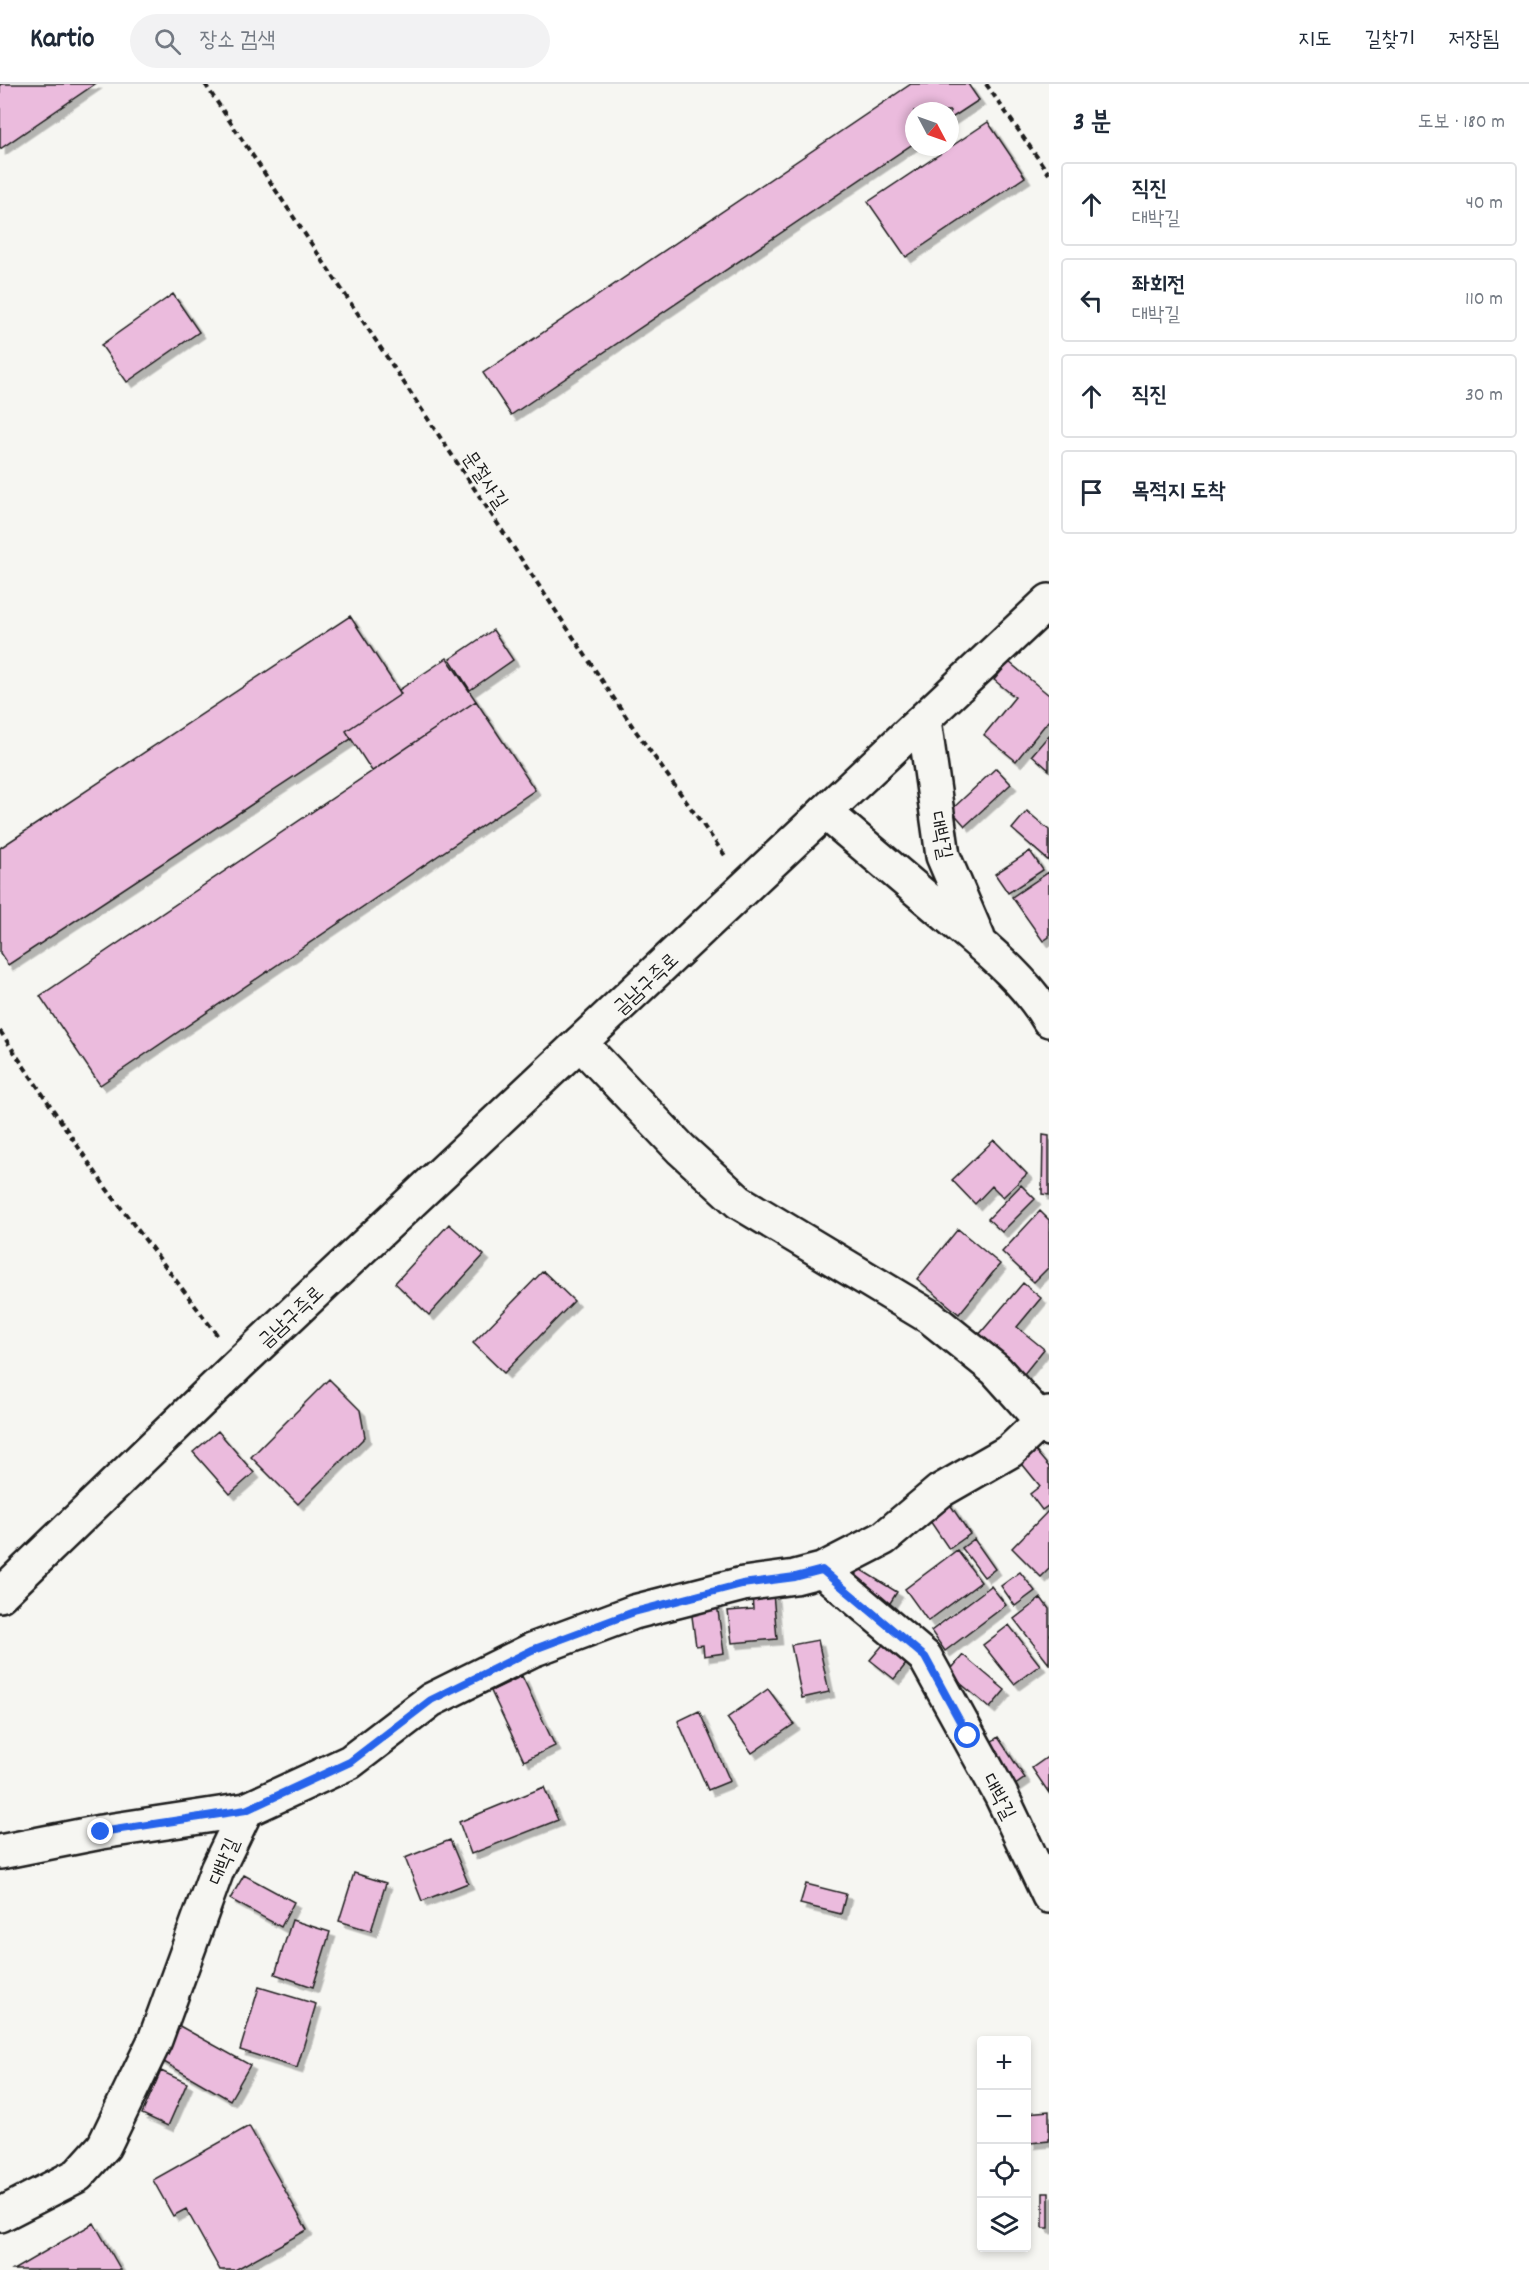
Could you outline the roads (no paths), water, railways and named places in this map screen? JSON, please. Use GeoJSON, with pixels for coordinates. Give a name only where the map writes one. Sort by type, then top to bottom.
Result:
{"type":"FeatureCollection","features":[{"type":"Feature","properties":{"kind":"street","name":"금남구즉로"},"geometry":{"type":"LineString","coordinates":[[0,1595],[240,1364],[1049,601]]}},
{"type":"Feature","properties":{"kind":"street","name":"대박길"},"geometry":{"type":"LineString","coordinates":[[924,720],[943,856],[980,944]]}},
{"type":"Feature","properties":{"kind":"street","name":"대박길"},"geometry":{"type":"LineString","coordinates":[[825,812],[980,944],[1046,1005]]}},
{"type":"Feature","properties":{"kind":"street"},"geometry":{"type":"LineString","coordinates":[[0,1852],[101,1832],[246,1810],[350,1762],[431,1700],[532,1650],[634,1612],[742,1584],[795,1577],[822,1570],[884,1538],[940,1491],[1011,1451],[1047,1421],[996,1370],[930,1317],[739,1202],[681,1149],[580,1043]]}},
{"type":"Feature","properties":{"kind":"street","name":"대박길"},"geometry":{"type":"LineString","coordinates":[[822,1570],[925,1657],[1001,1795],[1049,1896]]}},
{"type":"Feature","properties":{"kind":"street","name":"대박길"},"geometry":{"type":"LineString","coordinates":[[3,2208],[78,2175],[104,2146],[155,2040],[218,1870],[246,1810]]}}]}
